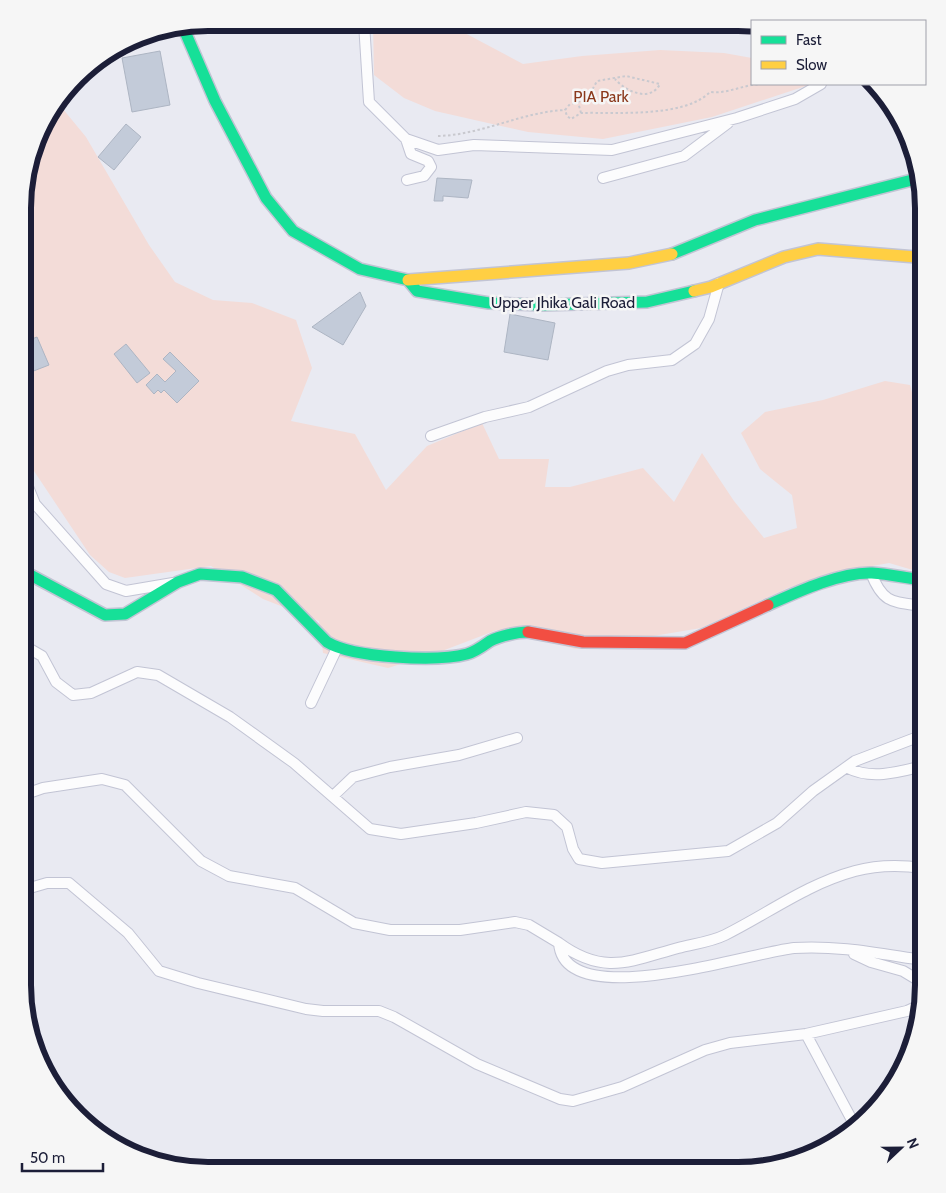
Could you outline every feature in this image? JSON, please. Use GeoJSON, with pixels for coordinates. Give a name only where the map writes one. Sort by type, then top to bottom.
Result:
{"type":"FeatureCollection","features":[{"type":"Feature","properties":{"kind":"main road","name":"Upper Jhika Gali Road"},"geometry":{"type":"LineString","coordinates":[[186,33],[215,101],[266,198],[293,231],[360,268],[408,280],[417,291],[490,303],[542,305],[647,302],[719,283],[784,256],[818,250],[915,257]]}},
{"type":"Feature","properties":{"kind":"main road"},"geometry":{"type":"LineString","coordinates":[[408,280],[629,263],[680,252],[755,220],[912,180]]}},
{"type":"Feature","properties":{"kind":"main road"},"geometry":{"type":"LineString","coordinates":[[31,575],[105,615],[124,614],[178,582],[200,574],[242,577],[276,590],[326,642],[338,648],[358,652],[439,659],[469,654],[493,640],[525,632],[583,642],[627,644],[685,643],[801,590],[832,580],[871,573],[915,579]]}},
{"type":"Feature","properties":{"kind":"street"},"geometry":{"type":"LineString","coordinates":[[365,32],[369,102],[406,139],[438,150],[474,144],[612,150],[732,119],[795,99],[819,85]]}},
{"type":"Feature","properties":{"kind":"street"},"geometry":{"type":"LineString","coordinates":[[603,178],[684,156],[732,119]]}},
{"type":"Feature","properties":{"kind":"street"},"geometry":{"type":"LineString","coordinates":[[406,139],[411,154],[428,161],[431,167],[424,176],[407,180]]}},
{"type":"Feature","properties":{"kind":"street"},"geometry":{"type":"LineString","coordinates":[[431,436],[485,417],[529,408],[607,371],[628,365],[672,360],[695,344],[709,319],[719,283]]}},
{"type":"Feature","properties":{"kind":"street"},"geometry":{"type":"LineString","coordinates":[[31,494],[35,504],[106,584],[126,590],[178,582]]}},
{"type":"Feature","properties":{"kind":"street"},"geometry":{"type":"LineString","coordinates":[[871,573],[882,596],[895,602],[914,605]]}},
{"type":"Feature","properties":{"kind":"street"},"geometry":{"type":"LineString","coordinates":[[311,703],[338,648]]}},
{"type":"Feature","properties":{"kind":"street"},"geometry":{"type":"LineString","coordinates":[[31,650],[42,656],[56,682],[73,694],[91,692],[137,672],[158,675],[230,717],[294,763],[370,829],[401,834],[476,823],[526,812],[554,814],[567,827],[573,849],[579,859],[602,863],[728,851],[742,846],[777,823],[813,791],[865,756],[914,738]]}},
{"type":"Feature","properties":{"kind":"street"},"geometry":{"type":"LineString","coordinates":[[333,796],[353,777],[390,768],[459,756],[517,738]]}},
{"type":"Feature","properties":{"kind":"street"},"geometry":{"type":"LineString","coordinates":[[848,768],[859,774],[895,773],[914,768]]}},
{"type":"Feature","properties":{"kind":"street"},"geometry":{"type":"LineString","coordinates":[[31,792],[43,788],[102,779],[125,785],[201,861],[229,876],[295,888],[354,923],[390,930],[460,930],[515,922],[529,925],[593,961],[613,965],[640,960],[723,936],[785,899],[856,871],[899,865],[914,867]]}},
{"type":"Feature","properties":{"kind":"street"},"geometry":{"type":"LineString","coordinates":[[31,888],[47,884],[69,883],[128,932],[159,971],[198,983],[306,1009],[378,1011],[394,1016],[476,1064],[560,1099],[573,1101],[622,1087],[705,1050],[730,1043],[806,1034],[913,1008]]}},
{"type":"Feature","properties":{"kind":"street"},"geometry":{"type":"LineString","coordinates":[[559,942],[562,954],[580,972],[610,977],[660,974],[794,948],[846,950],[914,959]]}},
{"type":"Feature","properties":{"kind":"street"},"geometry":{"type":"LineString","coordinates":[[846,950],[871,962],[902,971],[914,978]]}},
{"type":"Feature","properties":{"kind":"street"},"geometry":{"type":"LineString","coordinates":[[806,1034],[852,1120]]}},
{"type":"Feature","properties":{"kind":"path"},"geometry":{"type":"LineString","coordinates":[[438,136],[475,132],[529,114],[565,110],[570,104],[578,102],[590,94],[596,81],[626,76],[660,84],[653,91],[642,94],[622,88],[615,79]]}},
{"type":"Feature","properties":{"kind":"path"},"geometry":{"type":"LineString","coordinates":[[565,110],[567,116],[571,119],[577,118],[581,113],[664,111],[700,102],[710,92],[719,94],[751,84]]}},
{"type":"Feature","properties":{"kind":"path"},"geometry":{"type":"LineString","coordinates":[[578,102],[581,113]]}},
{"type":"Feature","properties":{"kind":"green space","name":"PIA Park"},"geometry":{"type":"Polygon","coordinates":[[[373,32],[462,32],[523,64],[582,56],[660,50],[724,53],[751,58],[751,85],[809,85],[712,117],[603,139],[528,132],[435,111],[404,98],[374,75],[373,32]]]}},
{"type":"Feature","properties":{"kind":"green space"},"geometry":{"type":"Polygon","coordinates":[[[62,108],[86,137],[149,245],[175,282],[213,300],[252,303],[296,320],[312,368],[291,421],[355,434],[386,490],[427,446],[482,423],[499,459],[549,459],[545,487],[570,487],[643,468],[674,502],[702,453],[734,501],[764,538],[797,528],[792,495],[760,469],[741,433],[765,412],[823,400],[885,381],[910,385],[915,402],[915,571],[889,563],[839,572],[788,588],[701,628],[576,649],[497,630],[442,651],[388,668],[323,653],[319,621],[263,599],[211,566],[125,578],[109,572],[90,555],[31,466],[32,196],[37,162],[49,130],[62,108]]]}},
{"type":"Feature","properties":{"kind":"building"},"geometry":{"type":"Polygon","coordinates":[[[160,51],[170,105],[132,112],[122,58],[160,51]]]}},
{"type":"Feature","properties":{"kind":"building"},"geometry":{"type":"Polygon","coordinates":[[[126,124],[141,137],[114,170],[98,157],[126,124]]]}},
{"type":"Feature","properties":{"kind":"building"},"geometry":{"type":"Polygon","coordinates":[[[437,178],[472,180],[468,198],[443,196],[443,201],[434,201],[437,178]]]}},
{"type":"Feature","properties":{"kind":"building"},"geometry":{"type":"Polygon","coordinates":[[[360,292],[366,306],[343,345],[312,327],[360,292]]]}},
{"type":"Feature","properties":{"kind":"building"},"geometry":{"type":"Polygon","coordinates":[[[510,314],[555,323],[548,360],[504,352],[510,314]]]}},
{"type":"Feature","properties":{"kind":"building"},"geometry":{"type":"Polygon","coordinates":[[[37,337],[49,365],[31,372],[31,339],[37,337]]]}},
{"type":"Feature","properties":{"kind":"building"},"geometry":{"type":"Polygon","coordinates":[[[126,344],[150,373],[137,383],[114,354],[126,344]]]}},
{"type":"Feature","properties":{"kind":"building"},"geometry":{"type":"Polygon","coordinates":[[[170,352],[199,381],[177,403],[164,390],[161,393],[158,390],[154,394],[146,385],[157,374],[165,382],[176,371],[163,359],[170,352]]]}},
{"type":"Feature","properties":{"kind":"traffic: fast"},"geometry":{"type":"LineString","coordinates":[[186,33],[215,101],[266,198],[293,231],[360,269],[408,280],[417,291],[489,303],[542,305],[647,302],[694,291]]}},
{"type":"Feature","properties":{"kind":"traffic: fast"},"geometry":{"type":"LineString","coordinates":[[672,254],[755,220],[912,180]]}},
{"type":"Feature","properties":{"kind":"traffic: fast"},"geometry":{"type":"LineString","coordinates":[[768,605],[792,594],[846,576],[872,573],[915,579]]}},
{"type":"Feature","properties":{"kind":"traffic: fast"},"geometry":{"type":"LineString","coordinates":[[31,575],[105,615],[125,614],[178,582],[200,574],[242,577],[276,590],[327,642],[356,652],[375,655],[436,658],[467,654],[499,637],[528,632]]}},
{"type":"Feature","properties":{"kind":"traffic: slow"},"geometry":{"type":"LineString","coordinates":[[694,291],[711,287],[784,257],[818,249],[915,257]]}},
{"type":"Feature","properties":{"kind":"traffic: slow"},"geometry":{"type":"LineString","coordinates":[[408,280],[629,263],[672,254]]}},
{"type":"Feature","properties":{"kind":"traffic: jam"},"geometry":{"type":"LineString","coordinates":[[528,632],[583,642],[685,643],[768,605]]}}]}
